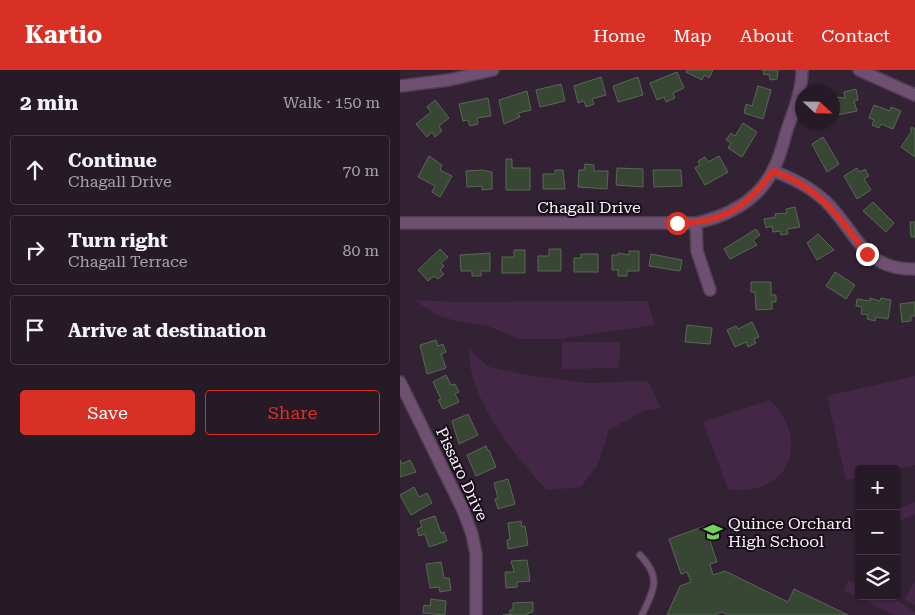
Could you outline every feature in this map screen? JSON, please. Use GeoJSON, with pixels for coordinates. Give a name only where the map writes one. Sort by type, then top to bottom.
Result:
{"type":"FeatureCollection","features":[{"type":"Feature","properties":{"kind":"street"},"geometry":{"type":"LineString","coordinates":[[400,86],[449,80],[493,70]]}},
{"type":"Feature","properties":{"kind":"street","name":"Chagall Drive"},"geometry":{"type":"LineString","coordinates":[[400,223],[696,223],[716,218],[733,211],[748,200],[773,171],[796,104],[802,70]]}},
{"type":"Feature","properties":{"kind":"street"},"geometry":{"type":"LineString","coordinates":[[858,70],[915,95]]}},
{"type":"Feature","properties":{"kind":"street"},"geometry":{"type":"LineString","coordinates":[[773,171],[796,180],[831,206],[867,254],[877,262],[888,267],[915,269]]}},
{"type":"Feature","properties":{"kind":"street"},"geometry":{"type":"LineString","coordinates":[[696,223],[697,251],[710,290]]}},
{"type":"Feature","properties":{"kind":"street","name":"Pissaro Drive"},"geometry":{"type":"LineString","coordinates":[[400,382],[463,510],[472,534],[476,554],[476,615]]}},
{"type":"Feature","properties":{"kind":"lane"},"geometry":{"type":"LineString","coordinates":[[640,555],[651,567],[655,578],[653,591],[642,615]]}},
{"type":"Feature","properties":{"kind":"shaded area"},"geometry":{"type":"Polygon","coordinates":[[[416,300],[456,302],[648,301],[654,325],[560,339],[519,339],[485,325],[460,322],[439,316],[416,300]]]}},
{"type":"Feature","properties":{"kind":"shaded area"},"geometry":{"type":"Polygon","coordinates":[[[562,342],[620,342],[619,368],[562,369],[562,342]]]}},
{"type":"Feature","properties":{"kind":"shaded area"},"geometry":{"type":"Polygon","coordinates":[[[469,349],[489,367],[532,376],[588,383],[648,381],[661,408],[643,411],[609,430],[598,464],[581,487],[547,490],[521,461],[495,425],[476,387],[469,349]]]}},
{"type":"Feature","properties":{"kind":"shaded area"},"geometry":{"type":"Polygon","coordinates":[[[915,376],[915,465],[900,468],[900,465],[855,465],[855,478],[846,480],[827,396],[915,376]]]}},
{"type":"Feature","properties":{"kind":"shaded area"},"geometry":{"type":"Polygon","coordinates":[[[770,400],[783,416],[790,433],[791,449],[787,464],[779,476],[766,485],[749,489],[728,489],[703,422],[770,400]]]}},
{"type":"Feature","properties":{"kind":"shaded area"},"geometry":{"type":"Polygon","coordinates":[[[915,502],[915,514],[900,520],[900,508],[915,502]]]}},
{"type":"Feature","properties":{"kind":"shaded area"},"geometry":{"type":"Polygon","coordinates":[[[848,580],[855,583],[855,596],[844,591],[848,580]]]}},
{"type":"Feature","properties":{"kind":"shaded area"},"geometry":{"type":"Polygon","coordinates":[[[915,580],[915,605],[905,600],[915,580]]]}},
{"type":"Feature","properties":{"kind":"shaded area"},"geometry":{"type":"Polygon","coordinates":[[[863,600],[896,600],[915,612],[915,615],[895,615],[863,600]]]}},
{"type":"Feature","properties":{"kind":"building"},"geometry":{"type":"Polygon","coordinates":[[[687,70],[713,70],[709,78],[704,75],[702,80],[686,72],[687,70]]]}},
{"type":"Feature","properties":{"kind":"building"},"geometry":{"type":"Polygon","coordinates":[[[763,70],[778,70],[777,79],[770,80],[769,74],[764,75],[763,70]]]}},
{"type":"Feature","properties":{"kind":"building"},"geometry":{"type":"Polygon","coordinates":[[[677,72],[684,88],[673,93],[675,98],[666,102],[664,97],[657,100],[650,83],[677,72]]]}},
{"type":"Feature","properties":{"kind":"building"},"geometry":{"type":"Polygon","coordinates":[[[601,77],[606,95],[592,99],[594,104],[586,107],[584,101],[578,103],[574,86],[601,77]]]}},
{"type":"Feature","properties":{"kind":"building"},"geometry":{"type":"Polygon","coordinates":[[[638,77],[643,95],[618,102],[613,86],[638,77]]]}},
{"type":"Feature","properties":{"kind":"building"},"geometry":{"type":"Polygon","coordinates":[[[561,84],[565,101],[540,107],[536,90],[561,84]]]}},
{"type":"Feature","properties":{"kind":"building"},"geometry":{"type":"Polygon","coordinates":[[[758,86],[771,90],[763,119],[744,113],[746,104],[752,106],[758,86]]]}},
{"type":"Feature","properties":{"kind":"building"},"geometry":{"type":"Polygon","coordinates":[[[856,89],[858,100],[854,101],[857,111],[840,114],[840,98],[845,98],[844,92],[856,89]]]}},
{"type":"Feature","properties":{"kind":"building"},"geometry":{"type":"Polygon","coordinates":[[[527,91],[531,110],[518,113],[520,117],[504,124],[499,100],[527,91]]]}},
{"type":"Feature","properties":{"kind":"building"},"geometry":{"type":"Polygon","coordinates":[[[488,98],[491,116],[477,118],[478,124],[470,126],[468,120],[463,121],[459,104],[488,98]]]}},
{"type":"Feature","properties":{"kind":"building"},"geometry":{"type":"Polygon","coordinates":[[[435,100],[449,118],[439,126],[442,131],[435,137],[432,132],[427,137],[416,124],[431,112],[427,107],[435,100]]]}},
{"type":"Feature","properties":{"kind":"building"},"geometry":{"type":"Polygon","coordinates":[[[874,105],[890,111],[891,107],[901,111],[893,129],[881,124],[879,128],[872,125],[874,120],[869,118],[874,105]]]}},
{"type":"Feature","properties":{"kind":"building"},"geometry":{"type":"Polygon","coordinates":[[[743,123],[757,132],[742,157],[728,148],[731,143],[726,140],[731,133],[735,136],[743,123]]]}},
{"type":"Feature","properties":{"kind":"building"},"geometry":{"type":"Polygon","coordinates":[[[912,127],[915,129],[915,157],[901,147],[912,131],[910,130],[912,127]]]}},
{"type":"Feature","properties":{"kind":"building"},"geometry":{"type":"Polygon","coordinates":[[[823,137],[839,164],[827,172],[812,144],[823,137]]]}},
{"type":"Feature","properties":{"kind":"building"},"geometry":{"type":"Polygon","coordinates":[[[429,156],[442,165],[440,170],[452,176],[440,197],[432,192],[435,186],[418,177],[429,156]]]}},
{"type":"Feature","properties":{"kind":"building"},"geometry":{"type":"Polygon","coordinates":[[[719,156],[728,172],[705,185],[695,168],[700,165],[698,161],[705,157],[708,162],[719,156]]]}},
{"type":"Feature","properties":{"kind":"building"},"geometry":{"type":"Polygon","coordinates":[[[506,159],[512,159],[512,168],[530,168],[530,190],[506,190],[506,159]]]}},
{"type":"Feature","properties":{"kind":"building"},"geometry":{"type":"Polygon","coordinates":[[[585,164],[594,165],[594,171],[608,171],[607,189],[578,187],[579,170],[584,170],[585,164]]]}},
{"type":"Feature","properties":{"kind":"building"},"geometry":{"type":"Polygon","coordinates":[[[617,168],[643,169],[643,187],[616,185],[617,168]]]}},
{"type":"Feature","properties":{"kind":"building"},"geometry":{"type":"Polygon","coordinates":[[[857,168],[860,172],[865,169],[869,176],[864,179],[871,190],[857,199],[844,176],[857,168]]]}},
{"type":"Feature","properties":{"kind":"building"},"geometry":{"type":"Polygon","coordinates":[[[482,170],[492,172],[492,189],[482,190],[482,186],[467,187],[466,171],[482,170]]]}},
{"type":"Feature","properties":{"kind":"building"},"geometry":{"type":"Polygon","coordinates":[[[555,170],[563,170],[565,189],[543,189],[543,174],[555,174],[555,170]]]}},
{"type":"Feature","properties":{"kind":"building"},"geometry":{"type":"Polygon","coordinates":[[[653,170],[681,170],[682,186],[654,187],[653,170]]]}},
{"type":"Feature","properties":{"kind":"building"},"geometry":{"type":"Polygon","coordinates":[[[873,202],[894,223],[886,232],[863,211],[873,202]]]}},
{"type":"Feature","properties":{"kind":"building"},"geometry":{"type":"Polygon","coordinates":[[[795,207],[800,227],[787,229],[788,234],[781,235],[780,231],[773,232],[772,226],[766,228],[764,219],[776,217],[775,214],[787,213],[786,209],[795,207]]]}},
{"type":"Feature","properties":{"kind":"building"},"geometry":{"type":"Polygon","coordinates":[[[910,222],[915,222],[915,237],[911,237],[910,222]]]}},
{"type":"Feature","properties":{"kind":"building"},"geometry":{"type":"Polygon","coordinates":[[[756,229],[760,235],[753,240],[757,245],[730,259],[724,249],[756,229]]]}},
{"type":"Feature","properties":{"kind":"building"},"geometry":{"type":"Polygon","coordinates":[[[818,234],[834,250],[817,260],[807,243],[818,234]]]}},
{"type":"Feature","properties":{"kind":"building"},"geometry":{"type":"Polygon","coordinates":[[[440,249],[448,257],[441,263],[444,266],[440,270],[444,274],[438,279],[434,276],[428,281],[418,270],[440,249]]]}},
{"type":"Feature","properties":{"kind":"building"},"geometry":{"type":"Polygon","coordinates":[[[549,249],[561,249],[561,271],[538,271],[538,256],[549,256],[549,249]]]}},
{"type":"Feature","properties":{"kind":"building"},"geometry":{"type":"Polygon","coordinates":[[[514,250],[525,250],[525,273],[502,273],[502,257],[514,257],[514,250]]]}},
{"type":"Feature","properties":{"kind":"building"},"geometry":{"type":"Polygon","coordinates":[[[629,251],[639,251],[639,271],[627,271],[627,276],[618,276],[618,270],[612,270],[612,255],[618,255],[618,253],[629,255],[629,251]]]}},
{"type":"Feature","properties":{"kind":"building"},"geometry":{"type":"Polygon","coordinates":[[[490,253],[490,271],[481,271],[481,276],[472,276],[472,271],[461,271],[460,255],[490,253]]]}},
{"type":"Feature","properties":{"kind":"building"},"geometry":{"type":"Polygon","coordinates":[[[581,254],[598,254],[598,272],[574,272],[574,258],[581,258],[581,254]]]}},
{"type":"Feature","properties":{"kind":"building"},"geometry":{"type":"Polygon","coordinates":[[[651,254],[682,260],[680,271],[649,266],[651,254]]]}},
{"type":"Feature","properties":{"kind":"building"},"geometry":{"type":"Polygon","coordinates":[[[835,272],[855,285],[846,299],[826,286],[835,272]]]}},
{"type":"Feature","properties":{"kind":"building"},"geometry":{"type":"Polygon","coordinates":[[[751,282],[771,282],[771,295],[776,295],[776,302],[772,302],[772,309],[756,310],[755,292],[751,292],[751,282]]]}},
{"type":"Feature","properties":{"kind":"building"},"geometry":{"type":"Polygon","coordinates":[[[870,298],[880,301],[881,298],[891,300],[888,319],[876,317],[875,321],[867,319],[868,315],[861,314],[862,307],[856,306],[857,299],[870,301],[870,298]]]}},
{"type":"Feature","properties":{"kind":"building"},"geometry":{"type":"Polygon","coordinates":[[[915,302],[915,316],[911,316],[911,321],[902,322],[900,304],[915,302]]]}},
{"type":"Feature","properties":{"kind":"building"},"geometry":{"type":"Polygon","coordinates":[[[752,322],[759,337],[754,339],[756,343],[748,347],[746,342],[735,347],[727,330],[736,326],[738,329],[752,322]]]}},
{"type":"Feature","properties":{"kind":"building"},"geometry":{"type":"Polygon","coordinates":[[[687,325],[712,328],[710,344],[685,342],[687,325]]]}},
{"type":"Feature","properties":{"kind":"building"},"geometry":{"type":"Polygon","coordinates":[[[436,340],[438,346],[443,344],[446,352],[441,354],[446,368],[427,374],[420,345],[436,340]]]}},
{"type":"Feature","properties":{"kind":"building"},"geometry":{"type":"Polygon","coordinates":[[[446,375],[451,385],[455,384],[459,392],[455,394],[459,402],[443,409],[438,400],[441,399],[433,382],[446,375]]]}},
{"type":"Feature","properties":{"kind":"building"},"geometry":{"type":"Polygon","coordinates":[[[468,414],[478,435],[459,444],[452,421],[468,414]]]}},
{"type":"Feature","properties":{"kind":"building"},"geometry":{"type":"Polygon","coordinates":[[[486,446],[496,467],[476,476],[467,455],[486,446]]]}},
{"type":"Feature","properties":{"kind":"building"},"geometry":{"type":"Polygon","coordinates":[[[400,460],[402,464],[410,460],[416,472],[400,477],[400,460]]]}},
{"type":"Feature","properties":{"kind":"building"},"geometry":{"type":"Polygon","coordinates":[[[508,479],[515,504],[498,509],[495,499],[498,498],[494,483],[508,479]]]}},
{"type":"Feature","properties":{"kind":"building"},"geometry":{"type":"Polygon","coordinates":[[[414,487],[419,497],[427,493],[432,503],[411,515],[400,495],[414,487]]]}},
{"type":"Feature","properties":{"kind":"building"},"geometry":{"type":"Polygon","coordinates":[[[435,516],[441,533],[444,532],[447,541],[429,547],[425,534],[419,536],[417,529],[422,527],[420,521],[435,516]]]}},
{"type":"Feature","properties":{"kind":"building"},"geometry":{"type":"Polygon","coordinates":[[[521,521],[522,527],[525,526],[528,545],[508,549],[507,540],[510,539],[508,523],[521,521]]]}},
{"type":"Feature","properties":{"kind":"building"},"geometry":{"type":"Polygon","coordinates":[[[705,526],[717,562],[710,564],[713,575],[725,571],[788,602],[794,589],[848,615],[728,615],[722,612],[714,615],[667,615],[680,586],[691,582],[687,572],[681,574],[669,539],[705,526]]]}},
{"type":"Feature","properties":{"kind":"building"},"geometry":{"type":"Polygon","coordinates":[[[527,560],[530,581],[517,582],[517,587],[506,588],[505,572],[514,572],[511,561],[527,560]]]}},
{"type":"Feature","properties":{"kind":"building"},"geometry":{"type":"Polygon","coordinates":[[[441,562],[444,578],[449,578],[451,590],[440,592],[439,587],[430,588],[426,564],[441,562]]]}},
{"type":"Feature","properties":{"kind":"building"},"geometry":{"type":"Polygon","coordinates":[[[431,599],[446,601],[445,615],[423,613],[424,605],[430,606],[431,599]]]}},
{"type":"Feature","properties":{"kind":"building"},"geometry":{"type":"Polygon","coordinates":[[[533,602],[533,612],[528,613],[528,615],[503,615],[510,614],[510,610],[513,610],[513,603],[533,602]]]}},
{"type":"Feature","properties":{"kind":"place","name":"Quince Orchard High School"},"geometry":{"type":"Point","coordinates":[713,532]}},
{"type":"Feature","properties":{"kind":"route"},"geometry":{"type":"LineString","coordinates":[[677,223],[696,223],[733,211],[761,188],[773,171],[804,184],[831,206],[867,254]]}}]}
